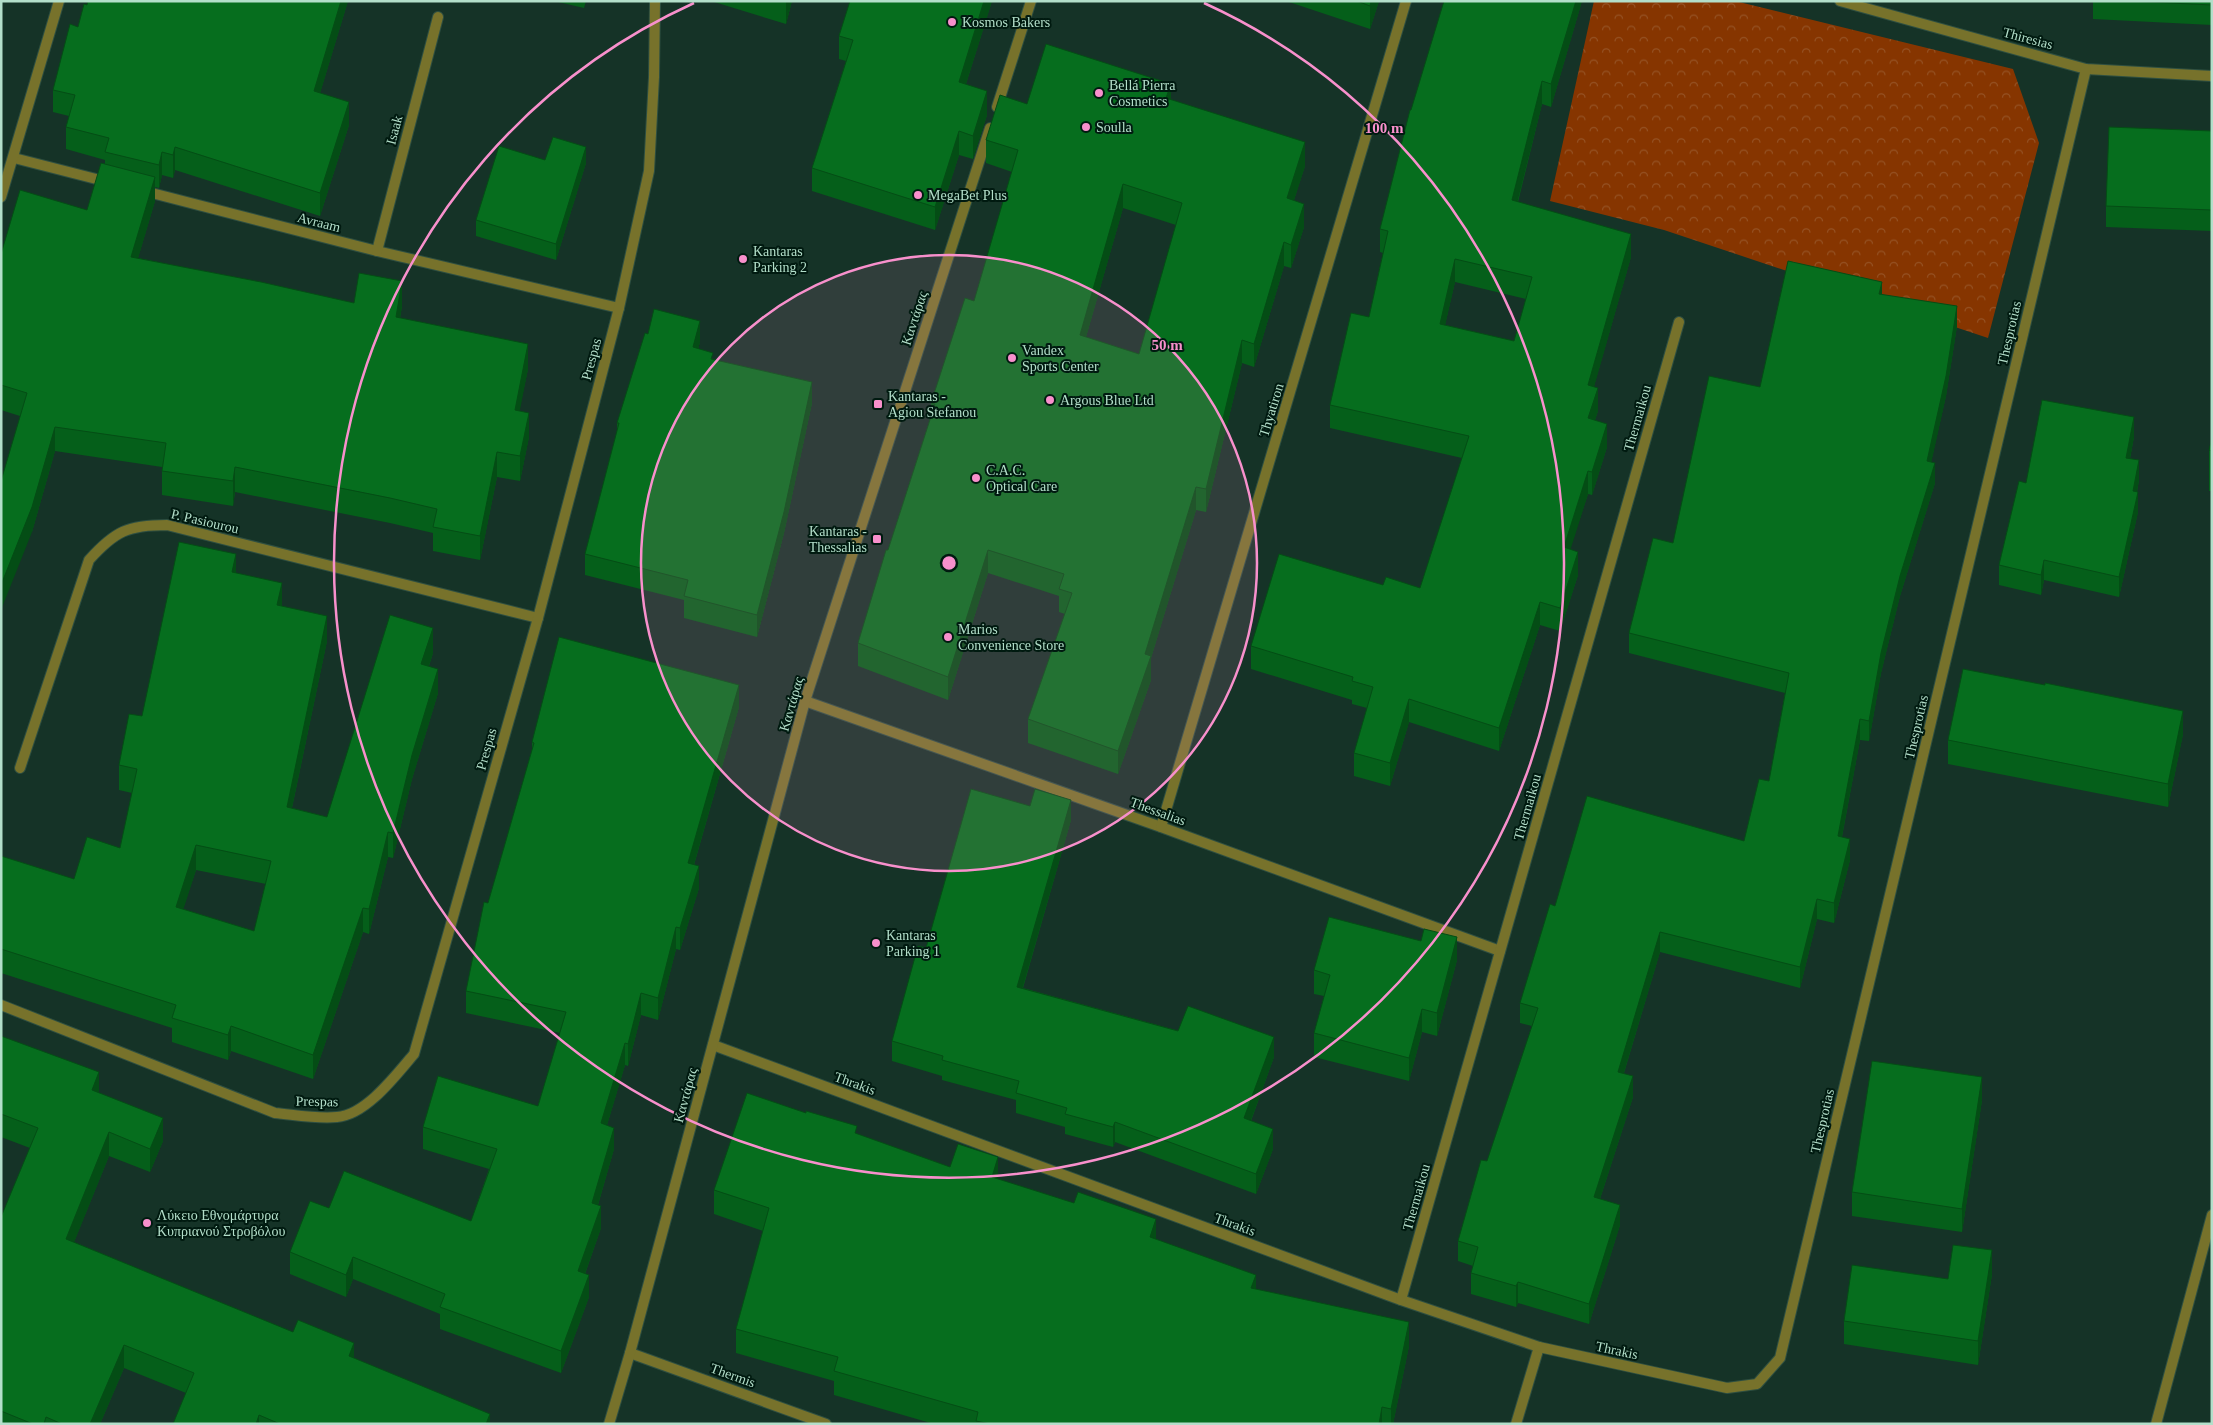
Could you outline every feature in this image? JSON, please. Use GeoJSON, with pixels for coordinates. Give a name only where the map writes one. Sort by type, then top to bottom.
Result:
{"type":"FeatureCollection","features":[{"type":"Feature","properties":{"kind":"street"},"geometry":{"type":"LineString","coordinates":[[1,197],[59,1]]}},
{"type":"Feature","properties":{"kind":"street","name":"Prespas"},"geometry":{"type":"LineString","coordinates":[[1,1005],[275,1113],[312,1117],[339,1117],[351,1113],[383,1092],[414,1054],[538,618],[619,308],[649,171],[654,77],[655,1]]}},
{"type":"Feature","properties":{"kind":"street","name":"Καντάρας"},"geometry":{"type":"LineString","coordinates":[[608,1424],[630,1353],[805,701],[1031,1]]}},
{"type":"Feature","properties":{"kind":"street","name":"Thyatiron"},"geometry":{"type":"LineString","coordinates":[[1161,826],[1406,1]]}},
{"type":"Feature","properties":{"kind":"street","name":"Thiresias"},"geometry":{"type":"LineString","coordinates":[[1840,1],[2086,69],[2212,76]]}},
{"type":"Feature","properties":{"kind":"street","name":"Isaak"},"geometry":{"type":"LineString","coordinates":[[377,251],[438,17]]}},
{"type":"Feature","properties":{"kind":"street","name":"Thesprotias"},"geometry":{"type":"LineString","coordinates":[[1757,1384],[1780,1358],[2086,69]]}},
{"type":"Feature","properties":{"kind":"street","name":"Avraam"},"geometry":{"type":"LineString","coordinates":[[14,158],[377,251],[619,308]]}},
{"type":"Feature","properties":{"kind":"street","name":"Thermaikou"},"geometry":{"type":"LineString","coordinates":[[1401,1300],[1679,322]]}},
{"type":"Feature","properties":{"kind":"street","name":"P. Pasiourou"},"geometry":{"type":"LineString","coordinates":[[20,768],[89,560],[106,541],[122,532],[147,525],[167,525],[538,618]]}},
{"type":"Feature","properties":{"kind":"street","name":"Thessalias"},"geometry":{"type":"LineString","coordinates":[[805,701],[1161,826],[1500,952]]}},
{"type":"Feature","properties":{"kind":"street","name":"Thrakis"},"geometry":{"type":"LineString","coordinates":[[713,1045],[1401,1300],[1539,1347],[1727,1388],[1757,1384]]}},
{"type":"Feature","properties":{"kind":"street"},"geometry":{"type":"LineString","coordinates":[[2156,1424],[2212,1215]]}},
{"type":"Feature","properties":{"kind":"street"},"geometry":{"type":"LineString","coordinates":[[1516,1424],[1539,1347]]}},
{"type":"Feature","properties":{"kind":"street","name":"Thermis"},"geometry":{"type":"LineString","coordinates":[[630,1353],[826,1424]]}},
{"type":"Feature","properties":{"kind":"green space"},"geometry":{"type":"Polygon","coordinates":[[[1594,1],[1735,1],[2013,69],[2039,143],[1988,338],[1664,230],[1550,201],[1594,1]]]}},
{"type":"Feature","properties":{"kind":"building"},"geometry":{"type":"Polygon","coordinates":[[[88,1],[341,1],[314,91],[349,102],[320,193],[175,147],[173,155],[162,152],[159,165],[105,152],[109,138],[66,127],[75,95],[53,90],[70,24],[78,27],[84,4],[87,5],[88,1]]]}},
{"type":"Feature","properties":{"kind":"building"},"geometry":{"type":"Polygon","coordinates":[[[850,1],[984,1],[959,82],[987,91],[973,136],[959,131],[935,207],[812,168],[853,40],[839,36],[850,1]]]}},
{"type":"Feature","properties":{"kind":"building"},"geometry":{"type":"Polygon","coordinates":[[[1357,1],[1371,1],[1370,6],[1357,1]]]}},
{"type":"Feature","properties":{"kind":"building"},"geometry":{"type":"Polygon","coordinates":[[[1444,1],[1576,1],[1551,84],[1542,81],[1512,200],[1631,234],[1588,385],[1598,388],[1588,418],[1607,424],[1592,472],[1588,471],[1564,547],[1578,552],[1560,608],[1540,602],[1499,728],[1409,699],[1390,763],[1354,753],[1373,687],[1352,681],[1353,677],[1251,646],[1279,554],[1383,585],[1386,577],[1420,588],[1469,436],[1330,405],[1351,313],[1369,317],[1388,231],[1380,229],[1411,110],[1444,1]],[[1455,259],[1440,324],[1514,341],[1532,277],[1455,259]]]}},
{"type":"Feature","properties":{"kind":"building"},"geometry":{"type":"Polygon","coordinates":[[[2129,1],[2212,1],[2212,5],[2129,1]]]}},
{"type":"Feature","properties":{"kind":"building"},"geometry":{"type":"Polygon","coordinates":[[[1046,44],[1171,84],[1166,98],[1305,142],[1287,198],[1304,204],[1291,245],[1284,242],[1254,344],[1242,340],[1206,489],[1196,487],[1145,654],[1151,656],[1118,751],[1028,719],[1072,593],[1059,589],[1064,574],[988,550],[948,677],[858,643],[886,550],[888,550],[935,404],[931,403],[965,298],[974,301],[1018,150],[986,140],[1000,95],[1027,104],[1046,44]],[[1123,184],[1080,335],[1139,354],[1182,203],[1123,184]]]}},
{"type":"Feature","properties":{"kind":"building"},"geometry":{"type":"Polygon","coordinates":[[[2109,127],[2212,131],[2212,210],[2106,206],[2109,127]]]}},
{"type":"Feature","properties":{"kind":"building"},"geometry":{"type":"Polygon","coordinates":[[[553,137],[586,147],[556,244],[476,220],[499,146],[545,160],[553,137]]]}},
{"type":"Feature","properties":{"kind":"building"},"geometry":{"type":"Polygon","coordinates":[[[101,163],[155,177],[131,257],[261,282],[354,303],[359,273],[402,281],[396,317],[528,344],[515,410],[529,413],[520,456],[497,452],[480,536],[433,527],[437,509],[390,498],[235,467],[233,481],[162,471],[166,443],[55,427],[32,507],[1,585],[1,481],[27,393],[1,385],[1,254],[20,190],[87,210],[101,163]]]}},
{"type":"Feature","properties":{"kind":"building"},"geometry":{"type":"Polygon","coordinates":[[[1788,261],[1882,282],[1879,294],[1957,306],[1946,376],[1927,461],[1935,463],[1900,576],[1881,653],[1869,721],[1860,719],[1838,836],[1850,839],[1834,903],[1817,899],[1800,967],[1660,932],[1618,1072],[1633,1076],[1594,1197],[1620,1205],[1589,1304],[1518,1282],[1516,1286],[1471,1273],[1478,1247],[1458,1241],[1481,1160],[1487,1161],[1538,1008],[1520,1003],[1550,904],[1555,906],[1587,796],[1744,841],[1759,779],[1769,781],[1789,673],[1629,633],[1653,538],[1673,543],[1709,376],[1760,387],[1788,261]]]}},
{"type":"Feature","properties":{"kind":"building"},"geometry":{"type":"Polygon","coordinates":[[[654,309],[700,321],[693,347],[713,353],[711,359],[812,382],[784,512],[757,615],[684,596],[688,580],[585,554],[619,423],[617,423],[645,333],[648,334],[654,309]]]}},
{"type":"Feature","properties":{"kind":"building"},"geometry":{"type":"Polygon","coordinates":[[[2042,400],[2134,417],[2126,458],[2139,460],[2133,491],[2138,492],[2119,577],[2044,560],[2041,575],[1999,565],[2019,481],[2026,483],[2042,400]]]}},
{"type":"Feature","properties":{"kind":"building"},"geometry":{"type":"Polygon","coordinates":[[[2212,438],[2212,451],[2209,450],[2212,438]]]}},
{"type":"Feature","properties":{"kind":"building"},"geometry":{"type":"Polygon","coordinates":[[[179,542],[236,554],[232,572],[282,583],[277,605],[327,616],[287,807],[327,817],[390,615],[433,628],[421,664],[438,669],[412,755],[393,833],[388,832],[369,909],[363,908],[313,1055],[231,1026],[228,1035],[172,1018],[176,1005],[1,949],[1,856],[74,879],[87,837],[120,848],[137,769],[119,765],[129,714],[142,716],[179,542]],[[196,845],[176,907],[254,931],[271,861],[196,845]]]}},
{"type":"Feature","properties":{"kind":"building"},"geometry":{"type":"Polygon","coordinates":[[[559,637],[739,685],[688,863],[699,866],[680,928],[676,927],[658,998],[641,993],[628,1044],[625,1043],[601,1123],[614,1128],[592,1203],[601,1206],[578,1271],[589,1275],[561,1351],[440,1307],[445,1294],[353,1257],[346,1275],[290,1252],[310,1201],[329,1208],[344,1171],[471,1221],[497,1149],[423,1127],[438,1076],[538,1106],[566,1012],[466,991],[484,902],[488,903],[534,743],[532,742],[559,637]]]}},
{"type":"Feature","properties":{"kind":"building"},"geometry":{"type":"Polygon","coordinates":[[[1963,669],[2045,685],[2045,683],[2183,711],[2168,784],[1948,740],[1963,669]]]}},
{"type":"Feature","properties":{"kind":"building"},"geometry":{"type":"Polygon","coordinates":[[[971,789],[1030,806],[1035,789],[1071,800],[1017,987],[1178,1031],[1188,1006],[1274,1037],[1244,1118],[1273,1129],[1256,1174],[1115,1122],[1113,1127],[1065,1114],[1067,1108],[1016,1093],[1019,1081],[942,1060],[943,1056],[892,1041],[918,946],[926,948],[971,789]]]}},
{"type":"Feature","properties":{"kind":"building"},"geometry":{"type":"Polygon","coordinates":[[[1329,917],[1421,941],[1424,929],[1457,937],[1437,1013],[1422,1009],[1409,1058],[1314,1033],[1330,975],[1314,970],[1329,917]]]}},
{"type":"Feature","properties":{"kind":"building"},"geometry":{"type":"Polygon","coordinates":[[[1,1036],[99,1072],[92,1090],[163,1118],[150,1149],[109,1132],[66,1239],[293,1332],[298,1320],[354,1343],[349,1356],[490,1414],[486,1424],[280,1424],[259,1415],[256,1424],[173,1424],[194,1373],[124,1345],[90,1424],[62,1424],[46,1417],[44,1424],[33,1424],[1,1411],[1,1217],[38,1128],[1,1114],[1,1036]]]}},
{"type":"Feature","properties":{"kind":"building"},"geometry":{"type":"Polygon","coordinates":[[[1872,1061],[1982,1077],[1962,1209],[1852,1192],[1872,1061]]]}},
{"type":"Feature","properties":{"kind":"building"},"geometry":{"type":"Polygon","coordinates":[[[747,1093],[806,1113],[806,1111],[857,1126],[855,1133],[950,1167],[958,1144],[998,1157],[992,1177],[1074,1203],[1078,1192],[1156,1219],[1150,1237],[1256,1275],[1251,1288],[1409,1322],[1391,1409],[1382,1407],[1379,1424],[990,1424],[976,1421],[978,1412],[834,1371],[838,1357],[736,1329],[769,1208],[714,1190],[747,1093]]]}},
{"type":"Feature","properties":{"kind":"building"},"geometry":{"type":"Polygon","coordinates":[[[1953,1245],[1992,1250],[1978,1341],[1844,1321],[1852,1265],[1948,1279],[1953,1245]]]}},
{"type":"Feature","properties":{"kind":"place","name":"Kosmos Bakers"},"geometry":{"type":"Point","coordinates":[952,22]}},
{"type":"Feature","properties":{"kind":"place","name":"Bellá Pierra Cosmetics"},"geometry":{"type":"Point","coordinates":[1099,93]}},
{"type":"Feature","properties":{"kind":"place","name":"Soulla"},"geometry":{"type":"Point","coordinates":[1086,127]}},
{"type":"Feature","properties":{"kind":"place","name":"MegaBet Plus"},"geometry":{"type":"Point","coordinates":[918,195]}},
{"type":"Feature","properties":{"kind":"place","name":"Kantaras Parking 2"},"geometry":{"type":"Point","coordinates":[743,259]}},
{"type":"Feature","properties":{"kind":"place","name":"Vandex Sports Center"},"geometry":{"type":"Point","coordinates":[1012,358]}},
{"type":"Feature","properties":{"kind":"place","name":"Argous Blue Ltd"},"geometry":{"type":"Point","coordinates":[1050,400]}},
{"type":"Feature","properties":{"kind":"place","name":"Kantaras - Agiou Stefanou"},"geometry":{"type":"Point","coordinates":[878,404]}},
{"type":"Feature","properties":{"kind":"place","name":"C.A.C. Optical Care"},"geometry":{"type":"Point","coordinates":[976,478]}},
{"type":"Feature","properties":{"kind":"place","name":"Kantaras - Thessalias"},"geometry":{"type":"Point","coordinates":[877,539]}},
{"type":"Feature","properties":{"kind":"place","name":"Marios Convenience Store"},"geometry":{"type":"Point","coordinates":[948,637]}},
{"type":"Feature","properties":{"kind":"place","name":"Kantaras Parking 1"},"geometry":{"type":"Point","coordinates":[876,943]}},
{"type":"Feature","properties":{"kind":"place","name":"Λύκειο Εθνομάρτυρα Κυπριανού Στροβόλου"},"geometry":{"type":"Point","coordinates":[147,1223]}}]}
